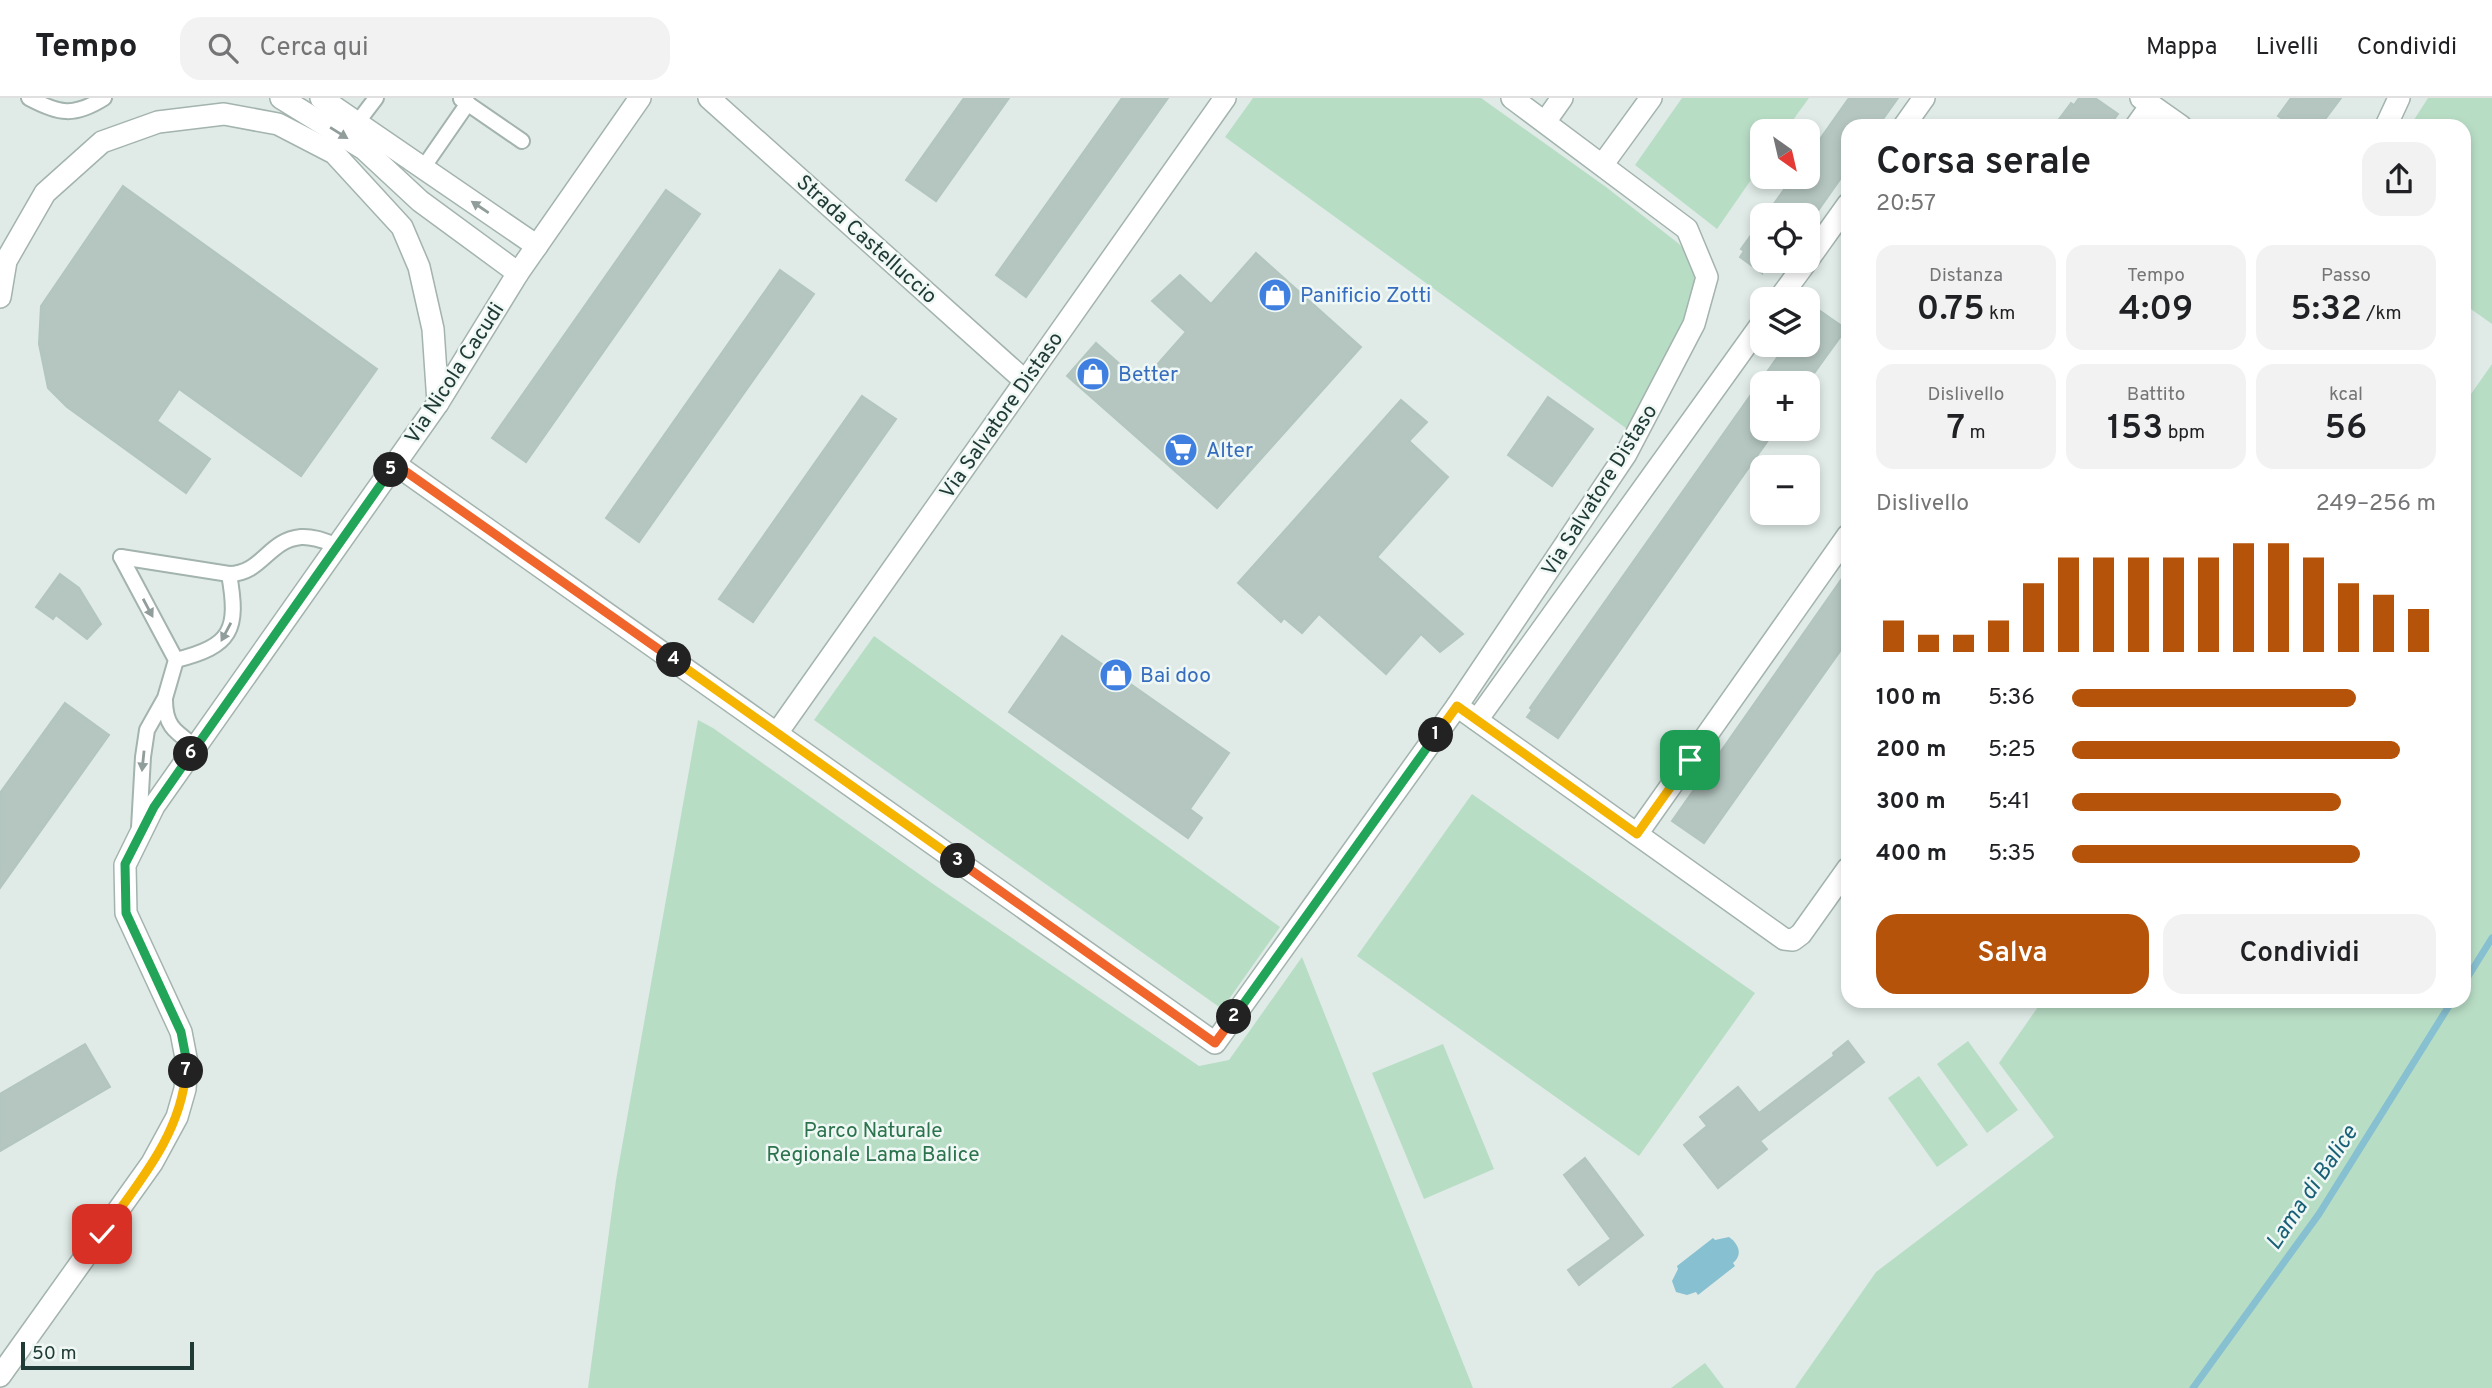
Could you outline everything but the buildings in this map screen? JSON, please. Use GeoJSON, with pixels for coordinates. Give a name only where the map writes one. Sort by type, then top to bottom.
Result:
{"type":"FeatureCollection","features":[{"type":"Feature","properties":{"kind":"street"},"geometry":{"type":"LineString","coordinates":[[281,98],[364,149],[420,201],[518,273]]}},
{"type":"Feature","properties":{"kind":"street"},"geometry":{"type":"LineString","coordinates":[[321,98],[537,246]]}},
{"type":"Feature","properties":{"kind":"street","name":"Via Nicola Cacudi"},"geometry":{"type":"LineString","coordinates":[[0,1376],[152,1163],[166,1140],[185,1089],[187,1063],[181,1032],[126,913],[125,864],[139,836],[154,807],[438,404],[518,273],[640,98]]}},
{"type":"Feature","properties":{"kind":"street","name":"Strada Castelluccio"},"geometry":{"type":"LineString","coordinates":[[709,98],[1025,381]]}},
{"type":"Feature","properties":{"kind":"street","name":"Via Salvatore Distaso"},"geometry":{"type":"LineString","coordinates":[[1225,98],[777,733],[1215,1043],[1457,706],[1626,454],[1694,324],[1707,277],[1687,229],[1512,98]]}},
{"type":"Feature","properties":{"kind":"street"},"geometry":{"type":"LineString","coordinates":[[1545,122],[1562,98]]}},
{"type":"Feature","properties":{"kind":"street"},"geometry":{"type":"LineString","coordinates":[[1603,164],[1650,98]]}},
{"type":"Feature","properties":{"kind":"street"},"geometry":{"type":"LineString","coordinates":[[1909,119],[1924,98]]}},
{"type":"Feature","properties":{"kind":"street"},"geometry":{"type":"LineString","coordinates":[[2389,119],[2399,98]]}},
{"type":"Feature","properties":{"kind":"street"},"geometry":{"type":"LineString","coordinates":[[2139,119],[2146,102],[2171,119]]}},
{"type":"Feature","properties":{"kind":"street"},"geometry":{"type":"LineString","coordinates":[[0,298],[6,261],[45,192],[102,142],[158,122],[223,114],[278,124],[334,153],[402,227],[419,267],[433,329],[438,404]]}},
{"type":"Feature","properties":{"kind":"street"},"geometry":{"type":"LineString","coordinates":[[1820,242],[1841,214]]}},
{"type":"Feature","properties":{"kind":"street"},"geometry":{"type":"LineString","coordinates":[[1477,720],[1750,340]]}},
{"type":"Feature","properties":{"kind":"street"},"geometry":{"type":"LineString","coordinates":[[395,464],[777,733]]}},
{"type":"Feature","properties":{"kind":"street"},"geometry":{"type":"LineString","coordinates":[[1637,834],[1841,545]]}},
{"type":"Feature","properties":{"kind":"street"},"geometry":{"type":"LineString","coordinates":[[1457,706],[1784,939],[1793,940],[1801,934],[1841,878]]}},
{"type":"Feature","properties":{"kind":"lane"},"geometry":{"type":"LineString","coordinates":[[29,98],[48,108],[64,112],[81,110],[104,98]]}},
{"type":"Feature","properties":{"kind":"lane"},"geometry":{"type":"LineString","coordinates":[[357,123],[376,98]]}},
{"type":"Feature","properties":{"kind":"lane"},"geometry":{"type":"LineString","coordinates":[[423,168],[464,101],[522,141]]}},
{"type":"Feature","properties":{"kind":"lane"},"geometry":{"type":"LineString","coordinates":[[139,836],[142,767],[147,730],[165,698],[176,660],[121,557],[242,574],[253,569],[284,541],[301,537],[316,538],[339,546]]}},
{"type":"Feature","properties":{"kind":"lane"},"geometry":{"type":"LineString","coordinates":[[176,660],[201,654],[219,645],[228,633],[233,618],[229,574]]}},
{"type":"Feature","properties":{"kind":"lane"},"geometry":{"type":"LineString","coordinates":[[165,698],[165,715],[173,730],[196,747]]}},
{"type":"Feature","properties":{"kind":"green space"},"geometry":{"type":"Polygon","coordinates":[[[1253,98],[1481,98],[1606,187],[1678,243],[1693,266],[1694,293],[1670,354],[1627,429],[1225,137],[1253,98]]]}},
{"type":"Feature","properties":{"kind":"green space"},"geometry":{"type":"Polygon","coordinates":[[[1682,98],[1809,98],[1794,119],[1750,119],[1750,181],[1717,229],[1635,165],[1682,98]]]}},
{"type":"Feature","properties":{"kind":"green space"},"geometry":{"type":"Polygon","coordinates":[[[2428,98],[2492,98],[2492,324],[2471,309],[2471,119],[2414,119],[2428,98]]]}},
{"type":"Feature","properties":{"kind":"green space"},"geometry":{"type":"Polygon","coordinates":[[[2492,364],[2492,1388],[1795,1388],[1876,1272],[2054,1137],[1999,1063],[2037,1008],[2471,1008],[2471,394],[2492,364]]]}},
{"type":"Feature","properties":{"kind":"green space"},"geometry":{"type":"Polygon","coordinates":[[[874,636],[1280,927],[1222,1009],[814,720],[874,636]]]}},
{"type":"Feature","properties":{"kind":"green space","name":"Parco Naturale Regionale Lama Balice"},"geometry":{"type":"Polygon","coordinates":[[[698,720],[1199,1066],[1229,1060],[1302,957],[1473,1388],[588,1388],[616,1180],[698,720]]]}},
{"type":"Feature","properties":{"kind":"green space"},"geometry":{"type":"Polygon","coordinates":[[[1472,794],[1755,993],[1639,1156],[1357,956],[1472,794]]]}},
{"type":"Feature","properties":{"kind":"green space"},"geometry":{"type":"Polygon","coordinates":[[[1968,1041],[2018,1110],[1987,1133],[1937,1064],[1968,1041]]]}},
{"type":"Feature","properties":{"kind":"green space"},"geometry":{"type":"Polygon","coordinates":[[[1443,1044],[1494,1169],[1424,1199],[1372,1073],[1443,1044]]]}},
{"type":"Feature","properties":{"kind":"green space"},"geometry":{"type":"Polygon","coordinates":[[[1919,1076],[1968,1145],[1937,1167],[1888,1098],[1919,1076]]]}},
{"type":"Feature","properties":{"kind":"green space"},"geometry":{"type":"Polygon","coordinates":[[[1705,1363],[1724,1388],[1671,1388],[1705,1363]]]}},
{"type":"Feature","properties":{"kind":"water"},"geometry":{"type":"Polygon","coordinates":[[[1729,1237],[1738,1250],[1738,1257],[1733,1263],[1735,1266],[1698,1295],[1696,1292],[1687,1295],[1676,1292],[1672,1281],[1677,1266],[1713,1238],[1715,1240],[1729,1237]]]}},
{"type":"Feature","properties":{"kind":"waterway","name":"Lama di Balice"},"geometry":{"type":"LineString","coordinates":[[2471,972],[2492,938]]}},
{"type":"Feature","properties":{"kind":"waterway","name":"Lama di Balice"},"geometry":{"type":"LineString","coordinates":[[2193,1388],[2319,1214],[2448,1008]]}},
{"type":"Feature","properties":{"kind":"place","name":"Panificio Zotti"},"geometry":{"type":"Point","coordinates":[1275,295]}},
{"type":"Feature","properties":{"kind":"place","name":"Better"},"geometry":{"type":"Point","coordinates":[1093,374]}},
{"type":"Feature","properties":{"kind":"place","name":"Alter"},"geometry":{"type":"Point","coordinates":[1181,450]}},
{"type":"Feature","properties":{"kind":"place","name":"Bai doo"},"geometry":{"type":"Point","coordinates":[1116,675]}},
{"type":"Feature","properties":{"kind":"route"},"geometry":{"type":"LineString","coordinates":[[102,1234],[166,1140],[177,1117],[185,1089],[187,1063],[181,1032],[126,913],[125,864],[154,807],[395,464],[1215,1043],[1457,706],[1637,834],[1690,760]]}}]}
